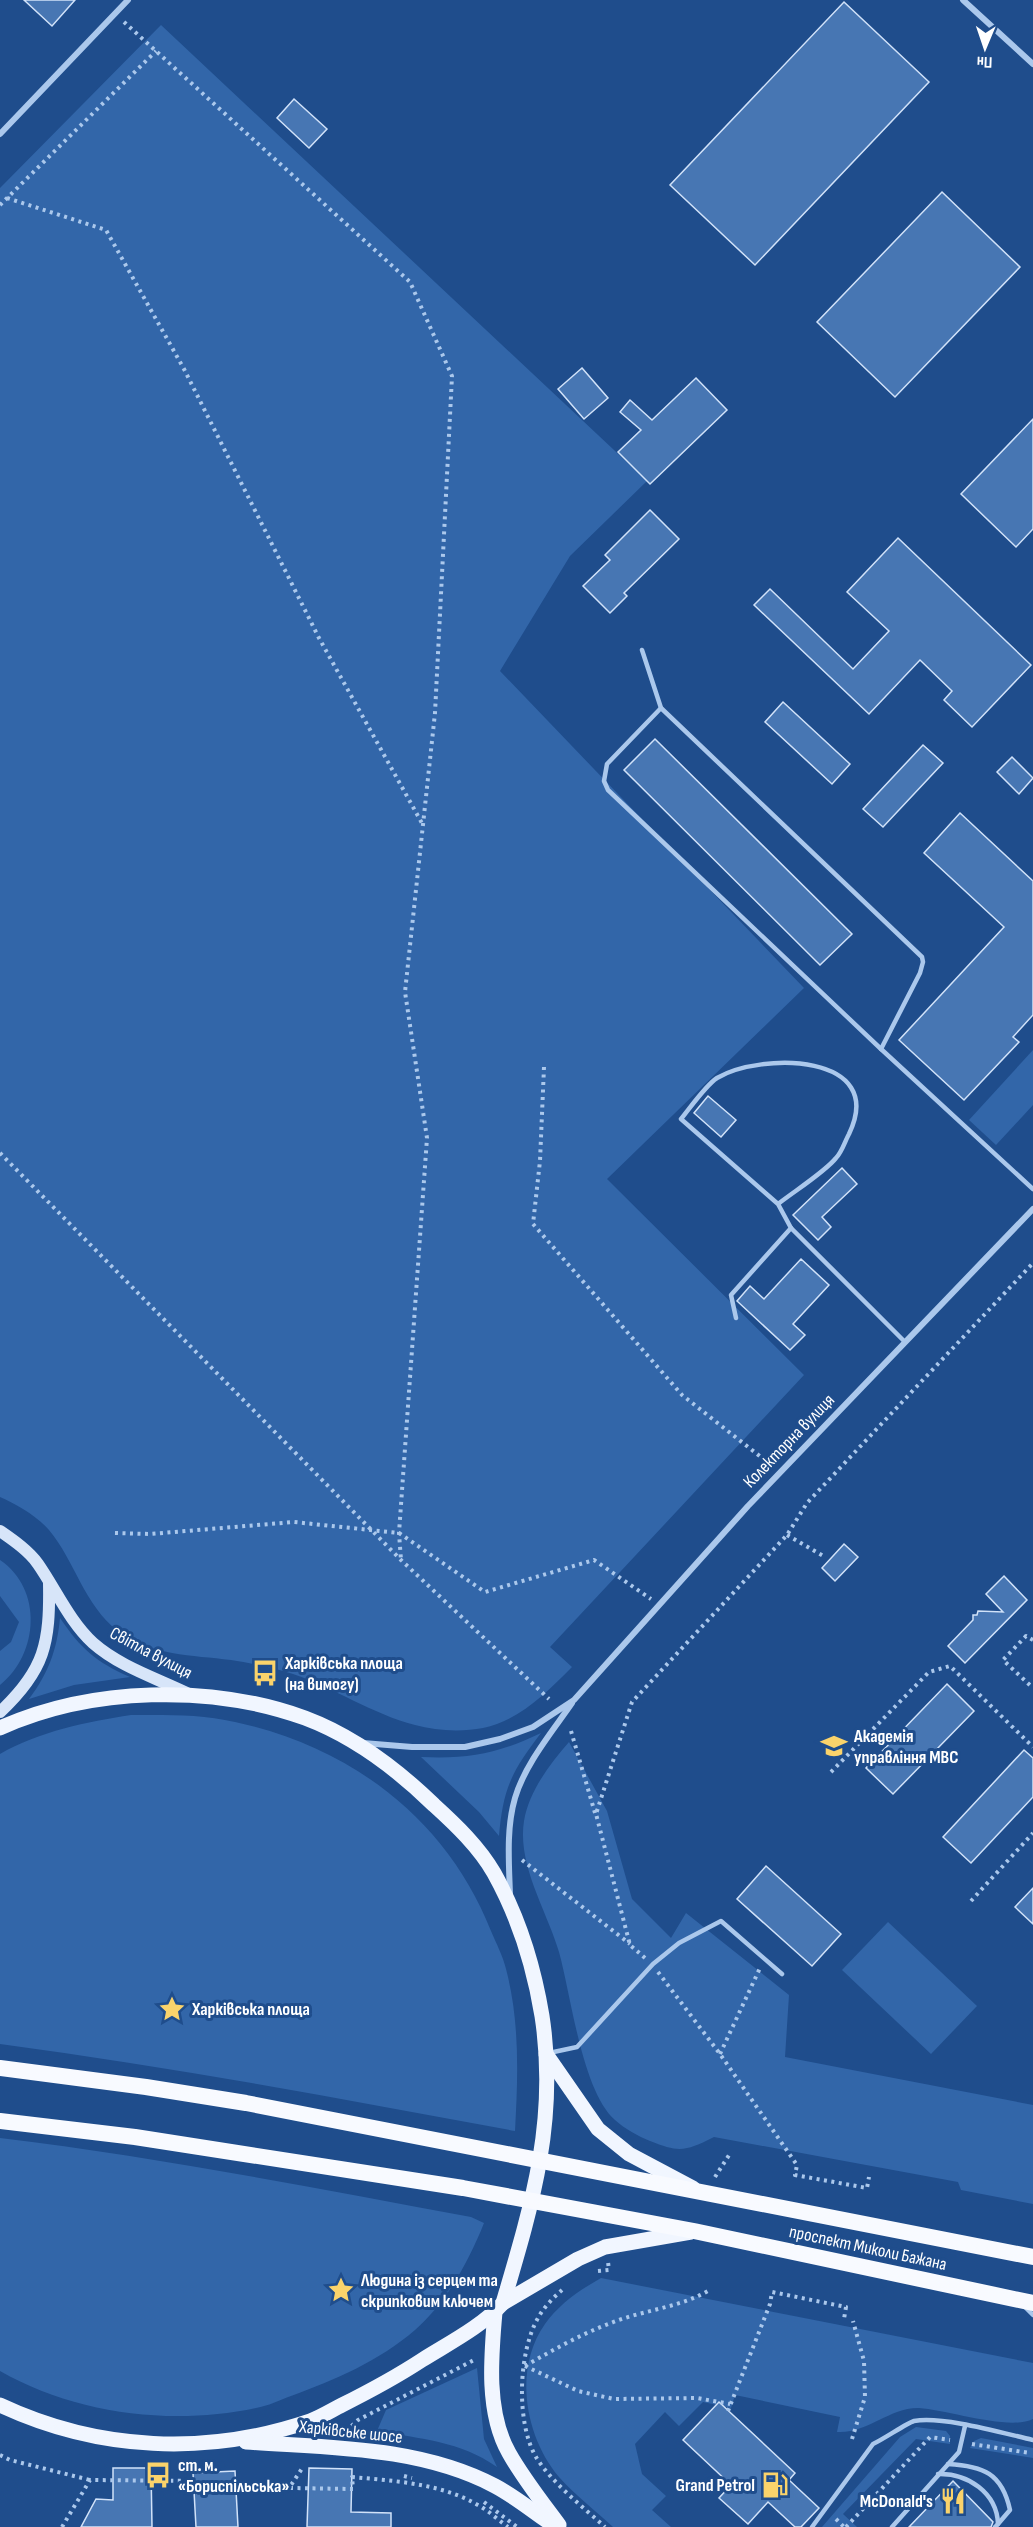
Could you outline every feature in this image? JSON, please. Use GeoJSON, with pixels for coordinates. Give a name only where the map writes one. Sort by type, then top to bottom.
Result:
{"type":"FeatureCollection","features":[{"type":"Feature","properties":{"kind":"highway"},"geometry":{"type":"LineString","coordinates":[[0,2068],[213,2097],[541,2162]]}},
{"type":"Feature","properties":{"kind":"highway"},"geometry":{"type":"LineString","coordinates":[[0,2121],[135,2137],[453,2186],[532,2201]]}},
{"type":"Feature","properties":{"kind":"highway","name":"проспект Миколи Бажана"},"geometry":{"type":"LineString","coordinates":[[541,2162],[1033,2257]]}},
{"type":"Feature","properties":{"kind":"highway","name":"проспект Миколи Бажана"},"geometry":{"type":"LineString","coordinates":[[532,2201],[694,2232],[1026,2302]]}},
{"type":"Feature","properties":{"kind":"main road","name":"Світла вулиця"},"geometry":{"type":"LineString","coordinates":[[0,1531],[37,1562],[93,1643],[121,1662],[195,1696]]}},
{"type":"Feature","properties":{"kind":"main road"},"geometry":{"type":"LineString","coordinates":[[0,1712],[33,1676],[40,1659],[47,1640],[49,1582]]}},
{"type":"Feature","properties":{"kind":"main road"},"geometry":{"type":"LineString","coordinates":[[0,1728],[25,1717],[78,1702],[132,1696],[195,1696],[258,1705],[306,1719],[356,1743],[419,1790],[463,1832],[493,1871],[511,1910],[530,1964],[542,2015],[546,2053],[546,2113],[541,2162],[532,2201],[499,2308],[493,2390],[498,2424],[508,2451],[561,2527]]}},
{"type":"Feature","properties":{"kind":"main road","name":"проспект Миколи Бажана"},"geometry":{"type":"LineString","coordinates":[[546,2053],[598,2129],[628,2154],[704,2194]]}},
{"type":"Feature","properties":{"kind":"main road","name":"проспект Миколи Бажана"},"geometry":{"type":"LineString","coordinates":[[499,2308],[578,2259],[605,2247],[694,2232]]}},
{"type":"Feature","properties":{"kind":"main road"},"geometry":{"type":"LineString","coordinates":[[4,2409],[75,2433],[135,2443],[194,2444],[234,2441],[311,2421],[390,2381],[499,2308]]}},
{"type":"Feature","properties":{"kind":"main road","name":"Харківське шосе"},"geometry":{"type":"LineString","coordinates":[[234,2441],[381,2452],[434,2464],[466,2473],[497,2487],[556,2527]]}},
{"type":"Feature","properties":{"kind":"street"},"geometry":{"type":"LineString","coordinates":[[0,134],[128,0]]}},
{"type":"Feature","properties":{"kind":"street"},"geometry":{"type":"LineString","coordinates":[[963,0],[1033,64]]}},
{"type":"Feature","properties":{"kind":"street","name":"Колекторна вулиця"},"geometry":{"type":"LineString","coordinates":[[511,1910],[510,1825],[515,1797],[531,1763],[574,1700],[748,1506],[1033,1209]]}},
{"type":"Feature","properties":{"kind":"street","name":"Колекторна вулиця"},"geometry":{"type":"LineString","coordinates":[[356,1743],[412,1747],[465,1747],[500,1739],[533,1727],[574,1700]]}},
{"type":"Feature","properties":{"kind":"lane"},"geometry":{"type":"LineString","coordinates":[[642,650],[661,708],[922,957],[922,967],[881,1049]]}},
{"type":"Feature","properties":{"kind":"lane"},"geometry":{"type":"LineString","coordinates":[[661,708],[607,765],[604,781],[608,790],[881,1049],[1033,1189]]}},
{"type":"Feature","properties":{"kind":"lane"},"geometry":{"type":"LineString","coordinates":[[778,1204],[837,1158],[853,1125],[857,1109],[853,1091],[842,1076],[823,1066],[758,1064],[717,1078],[681,1119],[778,1204],[791,1228],[905,1342]]}},
{"type":"Feature","properties":{"kind":"lane"},"geometry":{"type":"LineString","coordinates":[[736,1318],[731,1295],[791,1228]]}},
{"type":"Feature","properties":{"kind":"lane"},"geometry":{"type":"LineString","coordinates":[[546,2053],[577,2047],[653,1964],[679,1943],[721,1921],[782,1974]]}},
{"type":"Feature","properties":{"kind":"lane"},"geometry":{"type":"LineString","coordinates":[[1026,2302],[1033,2315]]}},
{"type":"Feature","properties":{"kind":"lane"},"geometry":{"type":"LineString","coordinates":[[812,2527],[873,2444],[889,2437],[911,2421],[931,2420],[1033,2440]]}},
{"type":"Feature","properties":{"kind":"lane"},"geometry":{"type":"LineString","coordinates":[[892,2527],[959,2452],[965,2426]]}},
{"type":"Feature","properties":{"kind":"lane"},"geometry":{"type":"LineString","coordinates":[[948,2464],[980,2469],[996,2478],[1006,2491],[1010,2510],[997,2526]]}},
{"type":"Feature","properties":{"kind":"lane"},"geometry":{"type":"LineString","coordinates":[[939,2474],[965,2478],[989,2495],[998,2513],[997,2526]]}},
{"type":"Feature","properties":{"kind":"path"},"geometry":{"type":"LineString","coordinates":[[115,14],[410,282],[452,376],[435,713],[405,992],[427,1138],[399,1533],[401,1560]]}},
{"type":"Feature","properties":{"kind":"path"},"geometry":{"type":"LineString","coordinates":[[0,205],[156,51]]}},
{"type":"Feature","properties":{"kind":"path"},"geometry":{"type":"LineString","coordinates":[[7,198],[105,230],[184,369],[319,638],[423,825]]}},
{"type":"Feature","properties":{"kind":"path"},"geometry":{"type":"LineString","coordinates":[[544,1067],[540,1161],[533,1224],[682,1395],[771,1466]]}},
{"type":"Feature","properties":{"kind":"path"},"geometry":{"type":"LineString","coordinates":[[0,1153],[401,1560],[549,1699]]}},
{"type":"Feature","properties":{"kind":"path"},"geometry":{"type":"LineString","coordinates":[[596,1814],[632,1702],[787,1535],[807,1503],[1033,1263]]}},
{"type":"Feature","properties":{"kind":"path"},"geometry":{"type":"LineString","coordinates":[[115,1533],[150,1534],[294,1522],[399,1533],[485,1592],[594,1560],[659,1606]]}},
{"type":"Feature","properties":{"kind":"path"},"geometry":{"type":"LineString","coordinates":[[787,1535],[825,1557]]}},
{"type":"Feature","properties":{"kind":"path"},"geometry":{"type":"LineString","coordinates":[[1033,1640],[1026,1636],[1003,1660],[1033,1688]]}},
{"type":"Feature","properties":{"kind":"path"},"geometry":{"type":"LineString","coordinates":[[831,1772],[929,1672],[950,1666],[1033,1747]]}},
{"type":"Feature","properties":{"kind":"path"},"geometry":{"type":"LineString","coordinates":[[571,1731],[596,1814],[630,1945]]}},
{"type":"Feature","properties":{"kind":"path"},"geometry":{"type":"LineString","coordinates":[[971,1901],[1033,1833]]}},
{"type":"Feature","properties":{"kind":"path"},"geometry":{"type":"LineString","coordinates":[[520,1858],[653,1964],[720,2054],[797,2165],[795,2175],[867,2188],[869,2177]]}},
{"type":"Feature","properties":{"kind":"path"},"geometry":{"type":"LineString","coordinates":[[720,2054],[764,1959]]}},
{"type":"Feature","properties":{"kind":"path"},"geometry":{"type":"LineString","coordinates":[[704,2194],[731,2152]]}},
{"type":"Feature","properties":{"kind":"path"},"geometry":{"type":"LineString","coordinates":[[595,2271],[609,2270]]}},
{"type":"Feature","properties":{"kind":"path"},"geometry":{"type":"LineString","coordinates":[[569,2284],[551,2300],[537,2319],[525,2366],[522,2414],[526,2433],[536,2458],[604,2527]]}},
{"type":"Feature","properties":{"kind":"path"},"geometry":{"type":"LineString","coordinates":[[525,2366],[558,2347],[612,2322],[692,2300],[708,2291]]}},
{"type":"Feature","properties":{"kind":"path"},"geometry":{"type":"LineString","coordinates":[[728,2411],[770,2304],[772,2292],[846,2307],[843,2319]]}},
{"type":"Feature","properties":{"kind":"path"},"geometry":{"type":"LineString","coordinates":[[852,2439],[864,2397],[864,2361],[853,2321]]}},
{"type":"Feature","properties":{"kind":"path"},"geometry":{"type":"LineString","coordinates":[[346,2431],[358,2420],[474,2360]]}},
{"type":"Feature","properties":{"kind":"path"},"geometry":{"type":"LineString","coordinates":[[525,2366],[578,2391],[614,2399],[697,2398],[730,2404]]}},
{"type":"Feature","properties":{"kind":"path"},"geometry":{"type":"LineString","coordinates":[[0,2456],[90,2480],[194,2481],[194,2493],[289,2488],[353,2489],[352,2477],[408,2483],[454,2493],[479,2505],[508,2527]]}},
{"type":"Feature","properties":{"kind":"path"},"geometry":{"type":"LineString","coordinates":[[289,2488],[303,2467]]}},
{"type":"Feature","properties":{"kind":"path"},"geometry":{"type":"LineString","coordinates":[[404,2476],[459,2489],[486,2503],[517,2527]]}},
{"type":"Feature","properties":{"kind":"path"},"geometry":{"type":"LineString","coordinates":[[62,2527],[90,2480]]}},
{"type":"Feature","properties":{"kind":"path"},"geometry":{"type":"LineString","coordinates":[[836,2520],[844,2527]]}},
{"type":"Feature","properties":{"kind":"shaded area"},"geometry":{"type":"Polygon","coordinates":[[[161,25],[647,481],[570,556],[500,671],[804,988],[607,1179],[804,1375],[550,1647],[572,1667],[542,1696],[521,1712],[483,1728],[449,1730],[415,1725],[384,1714],[293,1674],[239,1661],[158,1650],[131,1639],[118,1631],[97,1609],[49,1530],[26,1511],[0,1497],[0,188],[161,25]]]}},
{"type":"Feature","properties":{"kind":"shaded area"},"geometry":{"type":"Polygon","coordinates":[[[1033,1050],[1033,1105],[996,1145],[969,1120],[1033,1050]]]}},
{"type":"Feature","properties":{"kind":"shaded area"},"geometry":{"type":"Polygon","coordinates":[[[0,1560],[14,1572],[24,1587],[31,1622],[22,1656],[13,1672],[0,1685],[0,1651],[11,1642],[19,1622],[0,1596],[0,1560]]]}},
{"type":"Feature","properties":{"kind":"shaded area"},"geometry":{"type":"Polygon","coordinates":[[[60,1618],[90,1654],[130,1677],[74,1685],[29,1699],[50,1661],[57,1641],[60,1618]]]}},
{"type":"Feature","properties":{"kind":"shaded area"},"geometry":{"type":"Polygon","coordinates":[[[131,1715],[183,1715],[235,1722],[318,1749],[355,1770],[390,1794],[421,1822],[449,1855],[472,1891],[505,1964],[516,2029],[515,2131],[194,2073],[0,2044],[0,1754],[47,1733],[131,1715]]]}},
{"type":"Feature","properties":{"kind":"shaded area"},"geometry":{"type":"Polygon","coordinates":[[[541,1733],[523,1758],[506,1792],[499,1836],[479,1812],[421,1757],[482,1754],[510,1746],[541,1733]]]}},
{"type":"Feature","properties":{"kind":"shaded area"},"geometry":{"type":"Polygon","coordinates":[[[569,1742],[607,1811],[632,1899],[671,1938],[686,1913],[789,1995],[785,2057],[1033,2105],[1033,2204],[961,2190],[958,2182],[714,2137],[689,2148],[676,2149],[641,2137],[615,2120],[594,2088],[586,2065],[559,1952],[534,1888],[523,1838],[524,1821],[530,1799],[548,1769],[569,1742]]]}},
{"type":"Feature","properties":{"kind":"shaded area"},"geometry":{"type":"Polygon","coordinates":[[[888,1922],[977,2006],[931,2054],[842,1970],[888,1922]]]}},
{"type":"Feature","properties":{"kind":"shaded area"},"geometry":{"type":"Polygon","coordinates":[[[0,2138],[118,2154],[236,2174],[471,2217],[484,2223],[456,2281],[437,2307],[401,2341],[356,2369],[256,2408],[191,2416],[157,2416],[124,2412],[60,2397],[29,2386],[0,2371],[0,2138]]]}},
{"type":"Feature","properties":{"kind":"shaded area"},"geometry":{"type":"Polygon","coordinates":[[[601,2278],[1033,2363],[1033,2419],[1010,2423],[919,2408],[898,2412],[848,2432],[837,2432],[840,2417],[735,2395],[731,2408],[703,2402],[679,2426],[665,2412],[635,2444],[642,2474],[666,2496],[652,2510],[671,2527],[613,2527],[565,2484],[547,2461],[531,2423],[526,2382],[535,2342],[545,2324],[571,2298],[601,2278]]]}},
{"type":"Feature","properties":{"kind":"shaded area"},"geometry":{"type":"Polygon","coordinates":[[[477,2368],[484,2439],[497,2467],[483,2458],[454,2446],[377,2431],[386,2410],[477,2368]]]}},
{"type":"Feature","properties":{"kind":"shaded area"},"geometry":{"type":"Polygon","coordinates":[[[916,2427],[946,2431],[950,2436],[950,2444],[916,2439],[843,2514],[857,2527],[822,2527],[900,2437],[916,2427]]]}},
{"type":"Feature","properties":{"kind":"shaded area"},"geometry":{"type":"Polygon","coordinates":[[[981,2438],[1033,2448],[1033,2458],[970,2448],[974,2441],[981,2438]]]}},
{"type":"Feature","properties":{"kind":"building"},"geometry":{"type":"Polygon","coordinates":[[[24,0],[75,0],[52,26],[24,0]]]}},
{"type":"Feature","properties":{"kind":"building"},"geometry":{"type":"Polygon","coordinates":[[[844,2],[929,82],[755,265],[670,185],[844,2]]]}},
{"type":"Feature","properties":{"kind":"building"},"geometry":{"type":"Polygon","coordinates":[[[294,99],[327,129],[309,148],[277,118],[294,99]]]}},
{"type":"Feature","properties":{"kind":"building"},"geometry":{"type":"Polygon","coordinates":[[[942,192],[1020,267],[895,397],[817,322],[942,192]]]}},
{"type":"Feature","properties":{"kind":"building"},"geometry":{"type":"Polygon","coordinates":[[[582,368],[608,398],[584,419],[558,389],[582,368]]]}},
{"type":"Feature","properties":{"kind":"building"},"geometry":{"type":"Polygon","coordinates":[[[696,378],[727,410],[650,484],[618,452],[641,430],[620,412],[630,400],[652,420],[696,378]]]}},
{"type":"Feature","properties":{"kind":"building"},"geometry":{"type":"Polygon","coordinates":[[[1033,419],[1033,529],[1016,547],[961,494],[1033,419]]]}},
{"type":"Feature","properties":{"kind":"building"},"geometry":{"type":"Polygon","coordinates":[[[650,510],[679,539],[624,593],[627,596],[610,613],[583,586],[610,560],[605,555],[650,510]]]}},
{"type":"Feature","properties":{"kind":"building"},"geometry":{"type":"Polygon","coordinates":[[[898,538],[1031,665],[972,727],[944,700],[952,691],[920,660],[869,714],[754,605],[770,589],[853,669],[889,631],[847,592],[898,538]]]}},
{"type":"Feature","properties":{"kind":"building"},"geometry":{"type":"Polygon","coordinates":[[[783,702],[850,764],[832,784],[765,722],[783,702]]]}},
{"type":"Feature","properties":{"kind":"building"},"geometry":{"type":"Polygon","coordinates":[[[655,739],[852,934],[820,965],[624,770],[655,739]]]}},
{"type":"Feature","properties":{"kind":"building"},"geometry":{"type":"Polygon","coordinates":[[[923,745],[943,763],[883,827],[863,809],[923,745]]]}},
{"type":"Feature","properties":{"kind":"building"},"geometry":{"type":"Polygon","coordinates":[[[1012,757],[1033,778],[1019,794],[997,772],[1012,757]]]}},
{"type":"Feature","properties":{"kind":"building"},"geometry":{"type":"Polygon","coordinates":[[[960,813],[1033,881],[1033,1015],[1013,1037],[1019,1042],[964,1100],[899,1040],[1004,927],[924,853],[960,813]]]}},
{"type":"Feature","properties":{"kind":"building"},"geometry":{"type":"Polygon","coordinates":[[[708,1096],[736,1120],[721,1137],[694,1113],[708,1096]]]}},
{"type":"Feature","properties":{"kind":"building"},"geometry":{"type":"Polygon","coordinates":[[[842,1168],[857,1184],[822,1217],[831,1227],[818,1240],[793,1215],[842,1168]]]}},
{"type":"Feature","properties":{"kind":"building"},"geometry":{"type":"Polygon","coordinates":[[[801,1259],[829,1285],[793,1324],[805,1335],[790,1350],[737,1301],[750,1286],[764,1299],[801,1259]]]}},
{"type":"Feature","properties":{"kind":"building"},"geometry":{"type":"Polygon","coordinates":[[[844,1544],[858,1557],[835,1581],[822,1568],[844,1544]]]}},
{"type":"Feature","properties":{"kind":"building"},"geometry":{"type":"Polygon","coordinates":[[[1004,1576],[1027,1600],[965,1663],[948,1646],[973,1620],[973,1615],[977,1615],[978,1611],[1003,1612],[986,1594],[1004,1576]]]}},
{"type":"Feature","properties":{"kind":"building"},"geometry":{"type":"Polygon","coordinates":[[[947,1684],[974,1711],[893,1794],[866,1768],[947,1684]]]}},
{"type":"Feature","properties":{"kind":"building"},"geometry":{"type":"Polygon","coordinates":[[[1024,1750],[1033,1758],[1033,1797],[971,1863],[943,1837],[1024,1750]]]}},
{"type":"Feature","properties":{"kind":"building"},"geometry":{"type":"Polygon","coordinates":[[[766,1866],[841,1934],[812,1966],[737,1899],[766,1866]]]}},
{"type":"Feature","properties":{"kind":"building"},"geometry":{"type":"Polygon","coordinates":[[[1033,1888],[1033,1924],[1015,1907],[1033,1888]]]}},
{"type":"Feature","properties":{"kind":"building"},"geometry":{"type":"Polygon","coordinates":[[[719,2402],[795,2473],[789,2480],[819,2508],[801,2527],[795,2527],[768,2502],[748,2524],[719,2498],[731,2485],[683,2440],[719,2402]]]}},
{"type":"Feature","properties":{"kind":"building"},"geometry":{"type":"Polygon","coordinates":[[[113,2468],[151,2468],[152,2527],[81,2527],[96,2499],[113,2500],[113,2468]]]}},
{"type":"Feature","properties":{"kind":"building"},"geometry":{"type":"Polygon","coordinates":[[[309,2468],[352,2469],[351,2512],[391,2513],[391,2527],[307,2527],[309,2468]]]}},
{"type":"Feature","properties":{"kind":"building"},"geometry":{"type":"Polygon","coordinates":[[[235,2471],[238,2527],[196,2527],[193,2473],[235,2471]]]}},
{"type":"Feature","properties":{"kind":"building","name":"McDonald's"},"geometry":{"type":"Polygon","coordinates":[[[953,2481],[993,2522],[991,2527],[909,2527],[953,2481]]]}},
{"type":"Feature","properties":{"kind":"place","name":"Харківська площа (на вимогу)"},"geometry":{"type":"Point","coordinates":[265,1673]}},
{"type":"Feature","properties":{"kind":"place","name":"Академія управління МВС"},"geometry":{"type":"Point","coordinates":[834,1746]}},
{"type":"Feature","properties":{"kind":"place","name":"Харківська площа"},"geometry":{"type":"Point","coordinates":[172,2009]}},
{"type":"Feature","properties":{"kind":"place","name":"Людина із серцем та скрипковим ключем"},"geometry":{"type":"Point","coordinates":[341,2290]}},
{"type":"Feature","properties":{"kind":"place","name":"ст. м. «Бориспільська»"},"geometry":{"type":"Point","coordinates":[158,2475]}},
{"type":"Feature","properties":{"kind":"place","name":"Grand Petrol"},"geometry":{"type":"Point","coordinates":[775,2485]}},
{"type":"Feature","properties":{"kind":"place","name":"McDonald's"},"geometry":{"type":"Point","coordinates":[953,2501]}}]}
